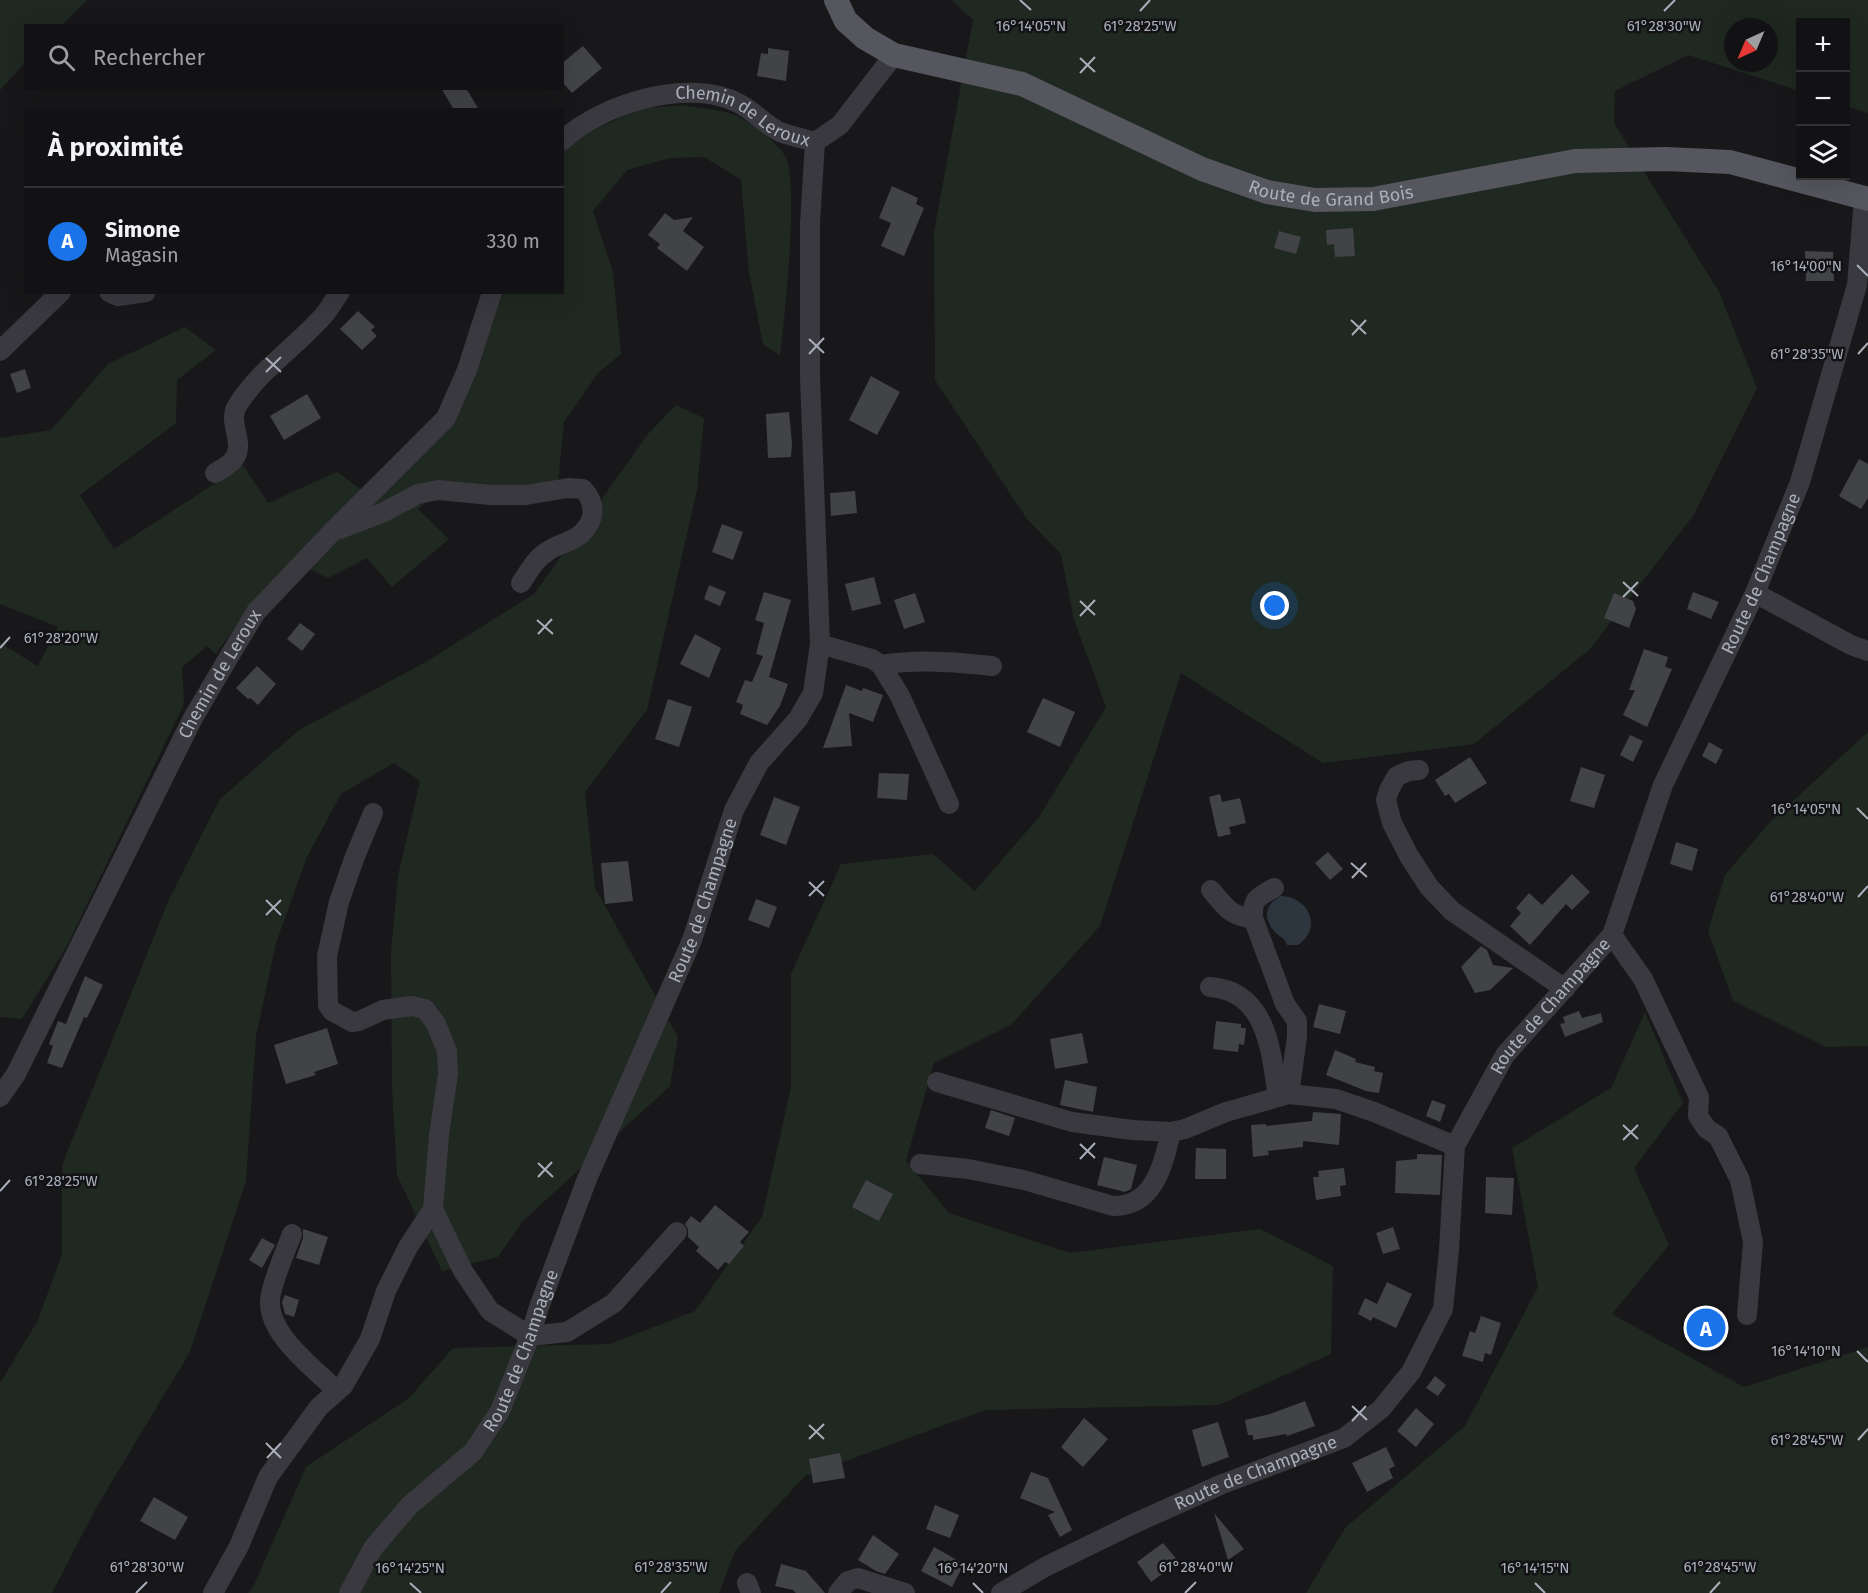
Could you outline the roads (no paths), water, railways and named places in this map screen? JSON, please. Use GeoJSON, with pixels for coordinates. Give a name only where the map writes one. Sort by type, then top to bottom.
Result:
{"type":"FeatureCollection","features":[{"type":"Feature","properties":{"kind":"main road","name":"Route de Grand Bois"},"geometry":{"type":"LineString","coordinates":[[836,0],[846,21],[865,38],[894,55],[1022,84],[1202,169],[1267,192],[1315,200],[1373,199],[1575,161],[1666,159],[1730,162],[1866,199]]}},
{"type":"Feature","properties":{"kind":"street","name":"Chemin de Leroux"},"geometry":{"type":"LineString","coordinates":[[564,140],[586,123],[634,100],[658,95],[695,93],[738,102],[780,131],[815,142],[840,125],[894,55]]}},
{"type":"Feature","properties":{"kind":"street","name":"Route de Champagne"},"geometry":{"type":"LineString","coordinates":[[349,1593],[373,1548],[410,1505],[473,1452],[500,1411],[587,1179],[692,940],[734,810],[759,763],[798,719],[813,693],[820,644],[810,377],[810,224],[815,142]]}},
{"type":"Feature","properties":{"kind":"street","name":"Route de Champagne"},"geometry":{"type":"LineString","coordinates":[[1001,1593],[1133,1524],[1221,1485],[1344,1438],[1381,1409],[1411,1372],[1443,1309],[1455,1146],[1505,1055],[1612,935],[1663,785],[1755,593],[1800,482],[1857,285],[1866,199]]}},
{"type":"Feature","properties":{"kind":"street"},"geometry":{"type":"LineString","coordinates":[[0,351],[59,294]]}},
{"type":"Feature","properties":{"kind":"street"},"geometry":{"type":"LineString","coordinates":[[114,294],[118,296],[132,294]]}},
{"type":"Feature","properties":{"kind":"street"},"geometry":{"type":"LineString","coordinates":[[215,473],[233,461],[237,452],[238,443],[233,415],[240,402],[263,373],[324,315],[339,294]]}},
{"type":"Feature","properties":{"kind":"street","name":"Chemin de Leroux"},"geometry":{"type":"LineString","coordinates":[[0,1097],[16,1074],[193,718],[256,612],[446,418],[467,370],[491,294]]}},
{"type":"Feature","properties":{"kind":"street"},"geometry":{"type":"LineString","coordinates":[[332,532],[382,513],[418,494],[438,490],[526,495],[576,487],[583,489],[589,495],[594,513],[589,524],[581,534],[548,550],[537,560],[520,583]]}},
{"type":"Feature","properties":{"kind":"street"},"geometry":{"type":"LineString","coordinates":[[1755,593],[1851,645],[1868,651]]}},
{"type":"Feature","properties":{"kind":"street"},"geometry":{"type":"LineString","coordinates":[[820,644],[872,659],[881,665],[900,696],[949,804]]}},
{"type":"Feature","properties":{"kind":"street"},"geometry":{"type":"LineString","coordinates":[[881,665],[934,661],[992,666]]}},
{"type":"Feature","properties":{"kind":"street"},"geometry":{"type":"LineString","coordinates":[[1419,770],[1397,776],[1386,800],[1392,823],[1429,887],[1452,911],[1565,989]]}},
{"type":"Feature","properties":{"kind":"street"},"geometry":{"type":"LineString","coordinates":[[213,1593],[239,1546],[268,1477],[319,1407],[343,1386],[369,1339],[386,1291],[408,1247],[433,1209],[438,1145],[448,1074],[447,1051],[436,1023],[424,1009],[412,1006],[383,1010],[352,1022],[332,1011],[328,1005],[327,956],[339,902],[373,813]]}},
{"type":"Feature","properties":{"kind":"street"},"geometry":{"type":"LineString","coordinates":[[1274,888],[1256,898],[1252,905],[1253,918],[1286,1004],[1297,1021],[1297,1037],[1283,1096]]}},
{"type":"Feature","properties":{"kind":"street"},"geometry":{"type":"LineString","coordinates":[[1211,890],[1232,914],[1240,918],[1253,918]]}},
{"type":"Feature","properties":{"kind":"street"},"geometry":{"type":"LineString","coordinates":[[1612,935],[1642,979],[1699,1097],[1698,1116],[1707,1129],[1718,1136],[1740,1180],[1753,1242],[1747,1315]]}},
{"type":"Feature","properties":{"kind":"street"},"geometry":{"type":"LineString","coordinates":[[1210,987],[1224,988],[1233,992],[1247,1003],[1261,1022],[1269,1039],[1283,1096]]}},
{"type":"Feature","properties":{"kind":"street"},"geometry":{"type":"LineString","coordinates":[[937,1082],[1072,1122],[1132,1130],[1171,1132],[1185,1129],[1227,1112],[1283,1096],[1336,1099],[1374,1112],[1455,1146]]}},
{"type":"Feature","properties":{"kind":"street"},"geometry":{"type":"LineString","coordinates":[[920,1164],[968,1169],[1024,1180],[1113,1206],[1123,1206],[1134,1203],[1156,1183],[1171,1132]]}},
{"type":"Feature","properties":{"kind":"street"},"geometry":{"type":"LineString","coordinates":[[433,1209],[463,1271],[490,1311],[530,1336],[567,1332],[614,1303],[677,1232]]}},
{"type":"Feature","properties":{"kind":"street"},"geometry":{"type":"LineString","coordinates":[[292,1234],[270,1299],[271,1316],[283,1338],[337,1391]]}},
{"type":"Feature","properties":{"kind":"street"},"geometry":{"type":"LineString","coordinates":[[838,1593],[848,1581],[858,1578],[904,1593]]}},
{"type":"Feature","properties":{"kind":"place","name":"Simone"},"geometry":{"type":"Point","coordinates":[1706,1328]}}]}
